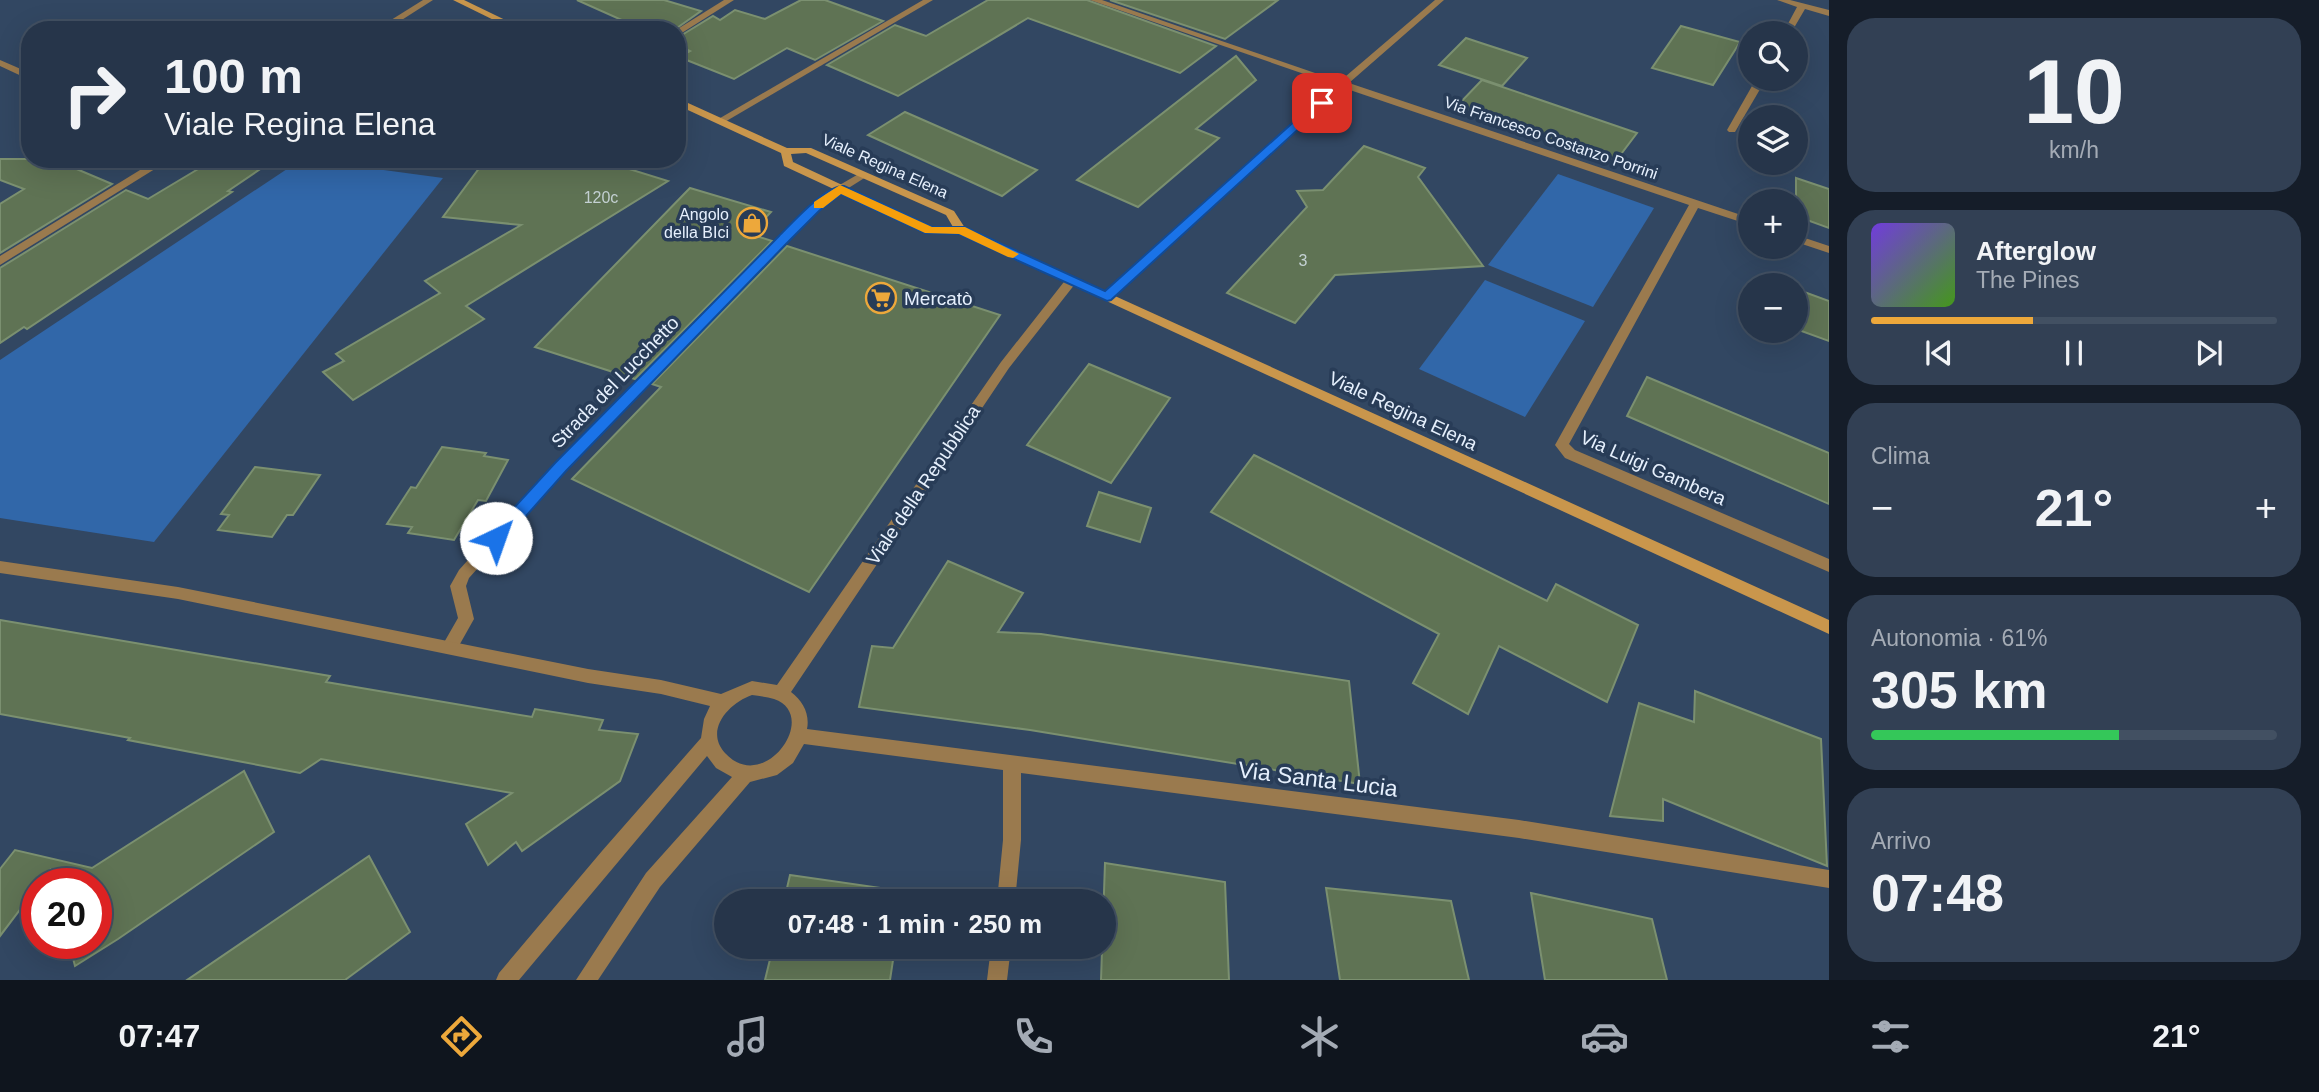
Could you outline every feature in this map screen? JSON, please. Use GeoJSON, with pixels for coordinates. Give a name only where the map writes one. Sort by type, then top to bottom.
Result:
{"type":"FeatureCollection","features":[{"type":"Feature","properties":{"kind":"main road"},"geometry":{"type":"LineString","coordinates":[[457,0],[502,21]]}},
{"type":"Feature","properties":{"kind":"main road","name":"Viale Regina Elena"},"geometry":{"type":"LineString","coordinates":[[686,105],[786,151],[807,150],[950,213],[961,230]]}},
{"type":"Feature","properties":{"kind":"main road","name":"Viale Regina Elena"},"geometry":{"type":"LineString","coordinates":[[786,151],[788,164],[840,189],[930,230],[961,230],[1829,627]]}},
{"type":"Feature","properties":{"kind":"street"},"geometry":{"type":"LineString","coordinates":[[394,21],[429,0]]}},
{"type":"Feature","properties":{"kind":"street"},"geometry":{"type":"LineString","coordinates":[[686,27],[730,0]]}},
{"type":"Feature","properties":{"kind":"street"},"geometry":{"type":"LineString","coordinates":[[720,121],[929,0]]}},
{"type":"Feature","properties":{"kind":"street","name":"Via Francesco Costanzo Porrini"},"geometry":{"type":"LineString","coordinates":[[1094,0],[1738,218]]}},
{"type":"Feature","properties":{"kind":"street"},"geometry":{"type":"LineString","coordinates":[[1107,297],[1342,84],[1440,0]]}},
{"type":"Feature","properties":{"kind":"street"},"geometry":{"type":"LineString","coordinates":[[1787,1],[1829,13]]}},
{"type":"Feature","properties":{"kind":"street"},"geometry":{"type":"LineString","coordinates":[[1794,21],[1802,6]]}},
{"type":"Feature","properties":{"kind":"street"},"geometry":{"type":"LineString","coordinates":[[0,63],[21,73]]}},
{"type":"Feature","properties":{"kind":"street"},"geometry":{"type":"LineString","coordinates":[[1732,130],[1754,91]]}},
{"type":"Feature","properties":{"kind":"street"},"geometry":{"type":"LineString","coordinates":[[0,261],[151,168]]}},
{"type":"Feature","properties":{"kind":"street","name":"Strada del Lucchetto"},"geometry":{"type":"LineString","coordinates":[[450,646],[466,620],[458,586],[464,574],[599,428],[802,220],[862,175]]}},
{"type":"Feature","properties":{"kind":"street","name":"Via Luigi Gambera"},"geometry":{"type":"LineString","coordinates":[[1695,203],[1562,444],[1570,454],[1829,566]]}},
{"type":"Feature","properties":{"kind":"street"},"geometry":{"type":"LineString","coordinates":[[1808,242],[1829,250]]}},
{"type":"Feature","properties":{"kind":"street","name":"Viale della Repubblica"},"geometry":{"type":"LineString","coordinates":[[781,693],[1005,365],[1071,281]]}},
{"type":"Feature","properties":{"kind":"street"},"geometry":{"type":"LineString","coordinates":[[0,567],[178,593],[723,702]]}},
{"type":"Feature","properties":{"kind":"street"},"geometry":{"type":"LineString","coordinates":[[752,688],[767,688],[781,693],[792,701],[798,711],[800,736],[786,759],[774,767],[747,773],[733,770],[721,762],[709,741],[714,714],[723,702],[752,688]]}},
{"type":"Feature","properties":{"kind":"street","name":"Via Santa Lucia"},"geometry":{"type":"LineString","coordinates":[[800,736],[1519,829],[1829,879]]}},
{"type":"Feature","properties":{"kind":"street"},"geometry":{"type":"LineString","coordinates":[[506,980],[709,741]]}},
{"type":"Feature","properties":{"kind":"street"},"geometry":{"type":"LineString","coordinates":[[1007,889],[1012,840],[1012,764]]}},
{"type":"Feature","properties":{"kind":"street"},"geometry":{"type":"LineString","coordinates":[[586,980],[653,880],[747,773]]}},
{"type":"Feature","properties":{"kind":"street"},"geometry":{"type":"LineString","coordinates":[[997,980],[1000,959]]}},
{"type":"Feature","properties":{"kind":"shaded area"},"geometry":{"type":"Polygon","coordinates":[[[288,168],[369,168],[443,178],[154,542],[0,518],[0,360],[288,168]]]}},
{"type":"Feature","properties":{"kind":"shaded area"},"geometry":{"type":"Polygon","coordinates":[[[1558,174],[1654,208],[1593,307],[1488,265],[1558,174]]]}},
{"type":"Feature","properties":{"kind":"shaded area"},"geometry":{"type":"Polygon","coordinates":[[[1485,280],[1585,321],[1525,417],[1419,369],[1485,280]]]}},
{"type":"Feature","properties":{"kind":"building"},"geometry":{"type":"Polygon","coordinates":[[[577,0],[664,0],[701,11],[686,22],[624,21],[577,0]]]}},
{"type":"Feature","properties":{"kind":"building"},"geometry":{"type":"Polygon","coordinates":[[[801,0],[825,0],[883,21],[815,60],[787,48],[734,79],[686,60],[686,53],[690,51],[686,49],[686,32],[713,16],[720,20],[735,10],[765,19],[801,0]]]}},
{"type":"Feature","properties":{"kind":"building"},"geometry":{"type":"Polygon","coordinates":[[[988,0],[1087,0],[1216,46],[1180,73],[1028,18],[898,96],[827,65],[895,25],[926,36],[988,0]]]}},
{"type":"Feature","properties":{"kind":"building"},"geometry":{"type":"Polygon","coordinates":[[[1110,0],[1278,0],[1225,39],[1110,0]]]}},
{"type":"Feature","properties":{"kind":"building"},"geometry":{"type":"Polygon","coordinates":[[[1681,26],[1738,41],[1713,85],[1652,68],[1681,26]]]}},
{"type":"Feature","properties":{"kind":"building"},"geometry":{"type":"Polygon","coordinates":[[[1466,38],[1527,58],[1502,86],[1439,65],[1466,38]]]}},
{"type":"Feature","properties":{"kind":"building"},"geometry":{"type":"Polygon","coordinates":[[[1236,56],[1256,80],[1196,129],[1219,138],[1138,207],[1077,180],[1236,56]]]}},
{"type":"Feature","properties":{"kind":"building"},"geometry":{"type":"Polygon","coordinates":[[[1482,80],[1637,133],[1615,162],[1456,107],[1482,80]]]}},
{"type":"Feature","properties":{"kind":"building"},"geometry":{"type":"Polygon","coordinates":[[[905,112],[1037,170],[1002,196],[868,135],[905,112]]]}},
{"type":"Feature","properties":{"kind":"building"},"geometry":{"type":"Polygon","coordinates":[[[1364,146],[1425,168],[1418,177],[1483,266],[1335,275],[1295,323],[1227,293],[1307,207],[1297,191],[1323,190],[1364,146]]]}},
{"type":"Feature","properties":{"kind":"building"},"geometry":{"type":"Polygon","coordinates":[[[0,159],[21,159],[21,168],[74,168],[112,184],[0,253],[0,204],[24,189],[0,180],[0,159]]]}},
{"type":"Feature","properties":{"kind":"building"},"geometry":{"type":"Polygon","coordinates":[[[200,168],[262,168],[228,191],[232,192],[27,329],[24,327],[0,343],[0,268],[126,190],[148,199],[200,168]]]}},
{"type":"Feature","properties":{"kind":"building"},"geometry":{"type":"Polygon","coordinates":[[[479,168],[626,168],[668,181],[466,306],[484,319],[353,400],[323,372],[344,361],[336,354],[440,293],[425,281],[521,225],[443,217],[479,168]]]}},
{"type":"Feature","properties":{"kind":"building"},"geometry":{"type":"Polygon","coordinates":[[[1796,178],[1829,189],[1829,228],[1808,220],[1808,189],[1796,189],[1796,178]]]}},
{"type":"Feature","properties":{"kind":"building"},"geometry":{"type":"Polygon","coordinates":[[[690,188],[771,212],[750,234],[772,241],[635,379],[535,347],[690,188]]]}},
{"type":"Feature","properties":{"kind":"building"},"geometry":{"type":"Polygon","coordinates":[[[787,246],[1000,315],[809,592],[572,479],[661,387],[652,384],[787,246]]]}},
{"type":"Feature","properties":{"kind":"building"},"geometry":{"type":"Polygon","coordinates":[[[1808,293],[1829,301],[1829,341],[1808,333],[1808,293]]]}},
{"type":"Feature","properties":{"kind":"building"},"geometry":{"type":"Polygon","coordinates":[[[1089,364],[1170,398],[1111,483],[1027,445],[1089,364]]]}},
{"type":"Feature","properties":{"kind":"building"},"geometry":{"type":"Polygon","coordinates":[[[1647,377],[1829,453],[1829,504],[1627,416],[1647,377]]]}},
{"type":"Feature","properties":{"kind":"building"},"geometry":{"type":"Polygon","coordinates":[[[442,447],[486,453],[484,456],[508,460],[486,501],[478,500],[454,540],[408,533],[412,527],[387,524],[411,487],[416,488],[442,447]]]}},
{"type":"Feature","properties":{"kind":"building"},"geometry":{"type":"Polygon","coordinates":[[[1254,455],[1547,601],[1556,584],[1638,625],[1607,702],[1499,646],[1468,714],[1413,683],[1439,634],[1211,512],[1254,455]]]}},
{"type":"Feature","properties":{"kind":"building"},"geometry":{"type":"Polygon","coordinates":[[[255,467],[320,475],[293,515],[287,515],[272,537],[218,530],[229,515],[221,514],[255,467]]]}},
{"type":"Feature","properties":{"kind":"building"},"geometry":{"type":"Polygon","coordinates":[[[1099,492],[1151,508],[1140,542],[1087,526],[1099,492]]]}},
{"type":"Feature","properties":{"kind":"building"},"geometry":{"type":"Polygon","coordinates":[[[948,561],[1023,593],[998,632],[1041,634],[1349,681],[1360,784],[1030,730],[859,707],[872,646],[893,648],[948,561]]]}},
{"type":"Feature","properties":{"kind":"building"},"geometry":{"type":"Polygon","coordinates":[[[0,620],[330,676],[326,682],[532,717],[535,709],[603,720],[599,730],[638,734],[620,781],[522,851],[516,842],[488,865],[466,824],[512,793],[321,759],[300,773],[0,714],[0,620]]]}},
{"type":"Feature","properties":{"kind":"building"},"geometry":{"type":"Polygon","coordinates":[[[1695,691],[1821,739],[1827,866],[1663,799],[1663,821],[1610,816],[1639,703],[1694,722],[1695,691]]]}},
{"type":"Feature","properties":{"kind":"building"},"geometry":{"type":"Polygon","coordinates":[[[244,771],[274,832],[112,943],[112,868],[92,868],[244,771]]]}},
{"type":"Feature","properties":{"kind":"building"},"geometry":{"type":"Polygon","coordinates":[[[15,850],[92,868],[21,868],[21,908],[0,936],[0,869],[15,850]]]}},
{"type":"Feature","properties":{"kind":"building"},"geometry":{"type":"Polygon","coordinates":[[[369,856],[410,932],[345,980],[187,980],[369,856]]]}},
{"type":"Feature","properties":{"kind":"building"},"geometry":{"type":"Polygon","coordinates":[[[1105,863],[1225,882],[1229,980],[1101,980],[1102,959],[1116,959],[1116,889],[1104,889],[1105,863]]]}},
{"type":"Feature","properties":{"kind":"building"},"geometry":{"type":"Polygon","coordinates":[[[790,875],[888,889],[787,889],[790,875]]]}},
{"type":"Feature","properties":{"kind":"building"},"geometry":{"type":"Polygon","coordinates":[[[1326,888],[1451,901],[1469,980],[1340,980],[1326,888]]]}},
{"type":"Feature","properties":{"kind":"building"},"geometry":{"type":"Polygon","coordinates":[[[1531,893],[1652,919],[1667,980],[1545,980],[1531,893]]]}},
{"type":"Feature","properties":{"kind":"building"},"geometry":{"type":"Polygon","coordinates":[[[73,959],[86,959],[75,966],[73,959]]]}},
{"type":"Feature","properties":{"kind":"building"},"geometry":{"type":"Polygon","coordinates":[[[770,959],[893,959],[890,980],[765,980],[770,959]]]}},
{"type":"Feature","properties":{"kind":"slow traffic"},"geometry":{"type":"LineString","coordinates":[[819,205],[840,189],[930,230],[961,230],[1013,254]]}},
{"type":"Feature","properties":{"kind":"place","name":"Angolo della BIci"},"geometry":{"type":"Point","coordinates":[752,223]}},
{"type":"Feature","properties":{"kind":"place","name":"Mercatò"},"geometry":{"type":"Point","coordinates":[881,298]}},
{"type":"Feature","properties":{"kind":"route"},"geometry":{"type":"LineString","coordinates":[[496,538],[561,467],[783,239],[814,208],[840,189],[930,230],[961,230],[1107,297],[1322,103]]}}]}
